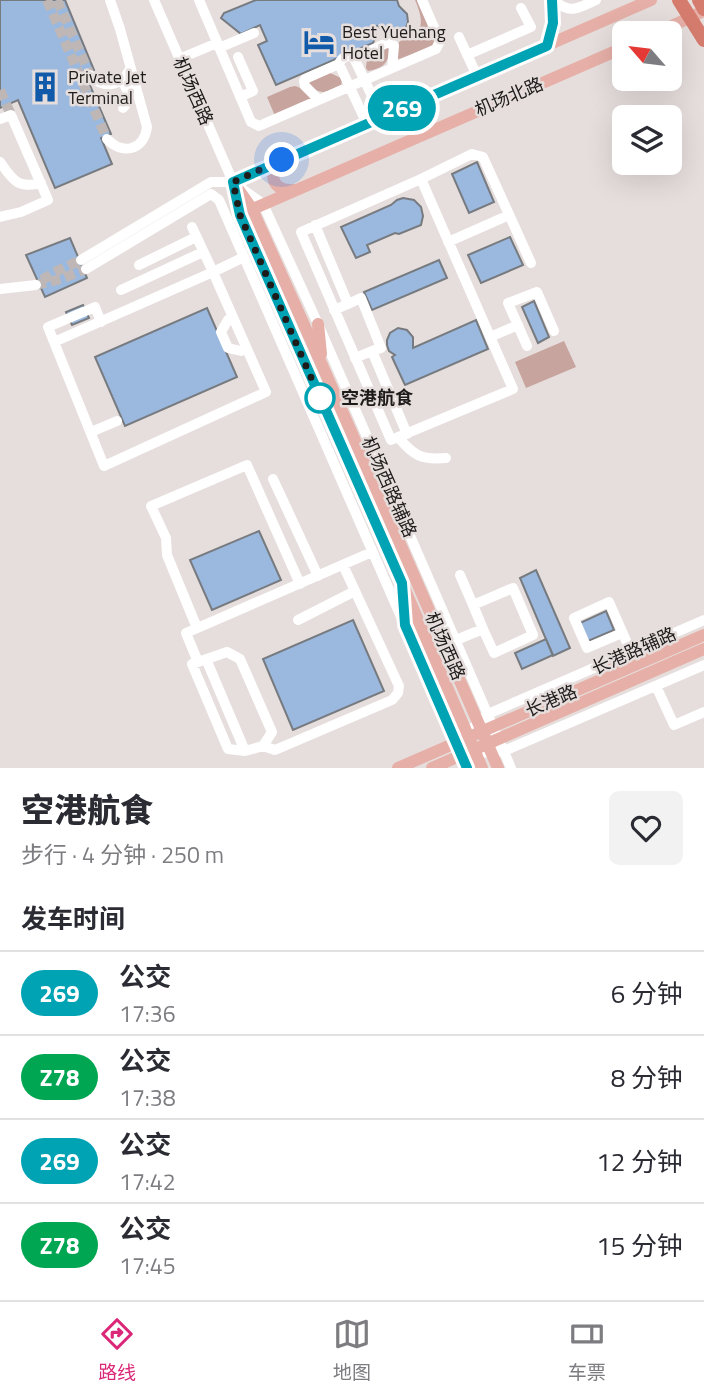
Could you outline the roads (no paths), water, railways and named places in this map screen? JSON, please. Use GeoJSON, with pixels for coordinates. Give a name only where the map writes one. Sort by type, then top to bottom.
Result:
{"type":"FeatureCollection","features":[{"type":"Feature","properties":{"kind":"highway"},"geometry":{"type":"LineString","coordinates":[[679,0],[704,40]]}},
{"type":"Feature","properties":{"kind":"main road"},"geometry":{"type":"LineString","coordinates":[[547,46],[553,23],[553,0]]}},
{"type":"Feature","properties":{"kind":"main road","name":"机场北路"},"geometry":{"type":"LineString","coordinates":[[233,182],[651,0]]}},
{"type":"Feature","properties":{"kind":"main road"},"geometry":{"type":"LineString","coordinates":[[678,21],[701,8]]}},
{"type":"Feature","properties":{"kind":"main road","name":"机场北路"},"geometry":{"type":"LineString","coordinates":[[252,209],[612,53]]}},
{"type":"Feature","properties":{"kind":"main road"},"geometry":{"type":"LineString","coordinates":[[282,160],[276,165],[274,181],[286,191],[294,190]]}},
{"type":"Feature","properties":{"kind":"main road","name":"机场西路"},"geometry":{"type":"LineString","coordinates":[[233,182],[252,209],[490,735],[498,768]]}},
{"type":"Feature","properties":{"kind":"main road","name":"机场西路"},"geometry":{"type":"LineString","coordinates":[[252,209],[467,745],[482,768]]}},
{"type":"Feature","properties":{"kind":"main road"},"geometry":{"type":"LineString","coordinates":[[318,324],[322,365]]}},
{"type":"Feature","properties":{"kind":"main road"},"geometry":{"type":"LineString","coordinates":[[402,583],[405,625]]}},
{"type":"Feature","properties":{"kind":"main road","name":"长港路"},"geometry":{"type":"LineString","coordinates":[[490,735],[704,635]]}},
{"type":"Feature","properties":{"kind":"main road","name":"长港路"},"geometry":{"type":"LineString","coordinates":[[398,768],[467,745],[704,649]]}},
{"type":"Feature","properties":{"kind":"main road"},"geometry":{"type":"LineString","coordinates":[[599,666],[636,665]]}},
{"type":"Feature","properties":{"kind":"main road","name":"长港路"},"geometry":{"type":"LineString","coordinates":[[432,768],[467,745]]}},
{"type":"Feature","properties":{"kind":"street"},"geometry":{"type":"LineString","coordinates":[[107,139],[116,147],[130,148],[138,145],[146,135],[147,127],[110,0]]}},
{"type":"Feature","properties":{"kind":"street","name":"机场西路"},"geometry":{"type":"LineString","coordinates":[[154,0],[233,182]]}},
{"type":"Feature","properties":{"kind":"street"},"geometry":{"type":"LineString","coordinates":[[199,0],[251,122],[258,126],[436,49],[440,44],[439,37],[422,0]]}},
{"type":"Feature","properties":{"kind":"street"},"geometry":{"type":"LineString","coordinates":[[553,0],[573,10],[596,0]]}},
{"type":"Feature","properties":{"kind":"street"},"geometry":{"type":"LineString","coordinates":[[467,55],[531,27],[521,8]]}},
{"type":"Feature","properties":{"kind":"street"},"geometry":{"type":"LineString","coordinates":[[701,8],[704,27]]}},
{"type":"Feature","properties":{"kind":"street"},"geometry":{"type":"LineString","coordinates":[[179,59],[254,33]]}},
{"type":"Feature","properties":{"kind":"street"},"geometry":{"type":"LineString","coordinates":[[459,37],[477,76]]}},
{"type":"Feature","properties":{"kind":"street"},"geometry":{"type":"LineString","coordinates":[[319,100],[305,86],[305,79],[339,64],[344,58],[354,58],[389,42],[394,46],[392,68]]}},
{"type":"Feature","properties":{"kind":"street"},"geometry":{"type":"LineString","coordinates":[[238,57],[253,92],[240,97]]}},
{"type":"Feature","properties":{"kind":"street"},"geometry":{"type":"LineString","coordinates":[[354,58],[382,117]]}},
{"type":"Feature","properties":{"kind":"street"},"geometry":{"type":"LineString","coordinates":[[339,64],[366,124]]}},
{"type":"Feature","properties":{"kind":"street"},"geometry":{"type":"LineString","coordinates":[[381,73],[389,75],[418,64]]}},
{"type":"Feature","properties":{"kind":"street"},"geometry":{"type":"LineString","coordinates":[[90,75],[102,84],[112,85],[122,80],[130,69]]}},
{"type":"Feature","properties":{"kind":"street"},"geometry":{"type":"LineString","coordinates":[[122,80],[129,96],[128,103],[123,108]]}},
{"type":"Feature","properties":{"kind":"street"},"geometry":{"type":"LineString","coordinates":[[0,119],[11,115],[48,200],[22,212],[0,217]]}},
{"type":"Feature","properties":{"kind":"street"},"geometry":{"type":"LineString","coordinates":[[421,179],[513,389],[391,440],[300,232],[472,154],[478,154],[483,156],[531,263]]}},
{"type":"Feature","properties":{"kind":"street"},"geometry":{"type":"LineString","coordinates":[[0,162],[18,184],[26,186],[41,183]]}},
{"type":"Feature","properties":{"kind":"street"},"geometry":{"type":"LineString","coordinates":[[233,182],[211,182],[83,264],[211,194],[219,200],[405,625],[467,745],[467,768]]}},
{"type":"Feature","properties":{"kind":"street","name":"机场西路辅路"},"geometry":{"type":"LineString","coordinates":[[233,182],[252,209],[318,324],[456,640],[490,735],[511,768]]}},
{"type":"Feature","properties":{"kind":"street"},"geometry":{"type":"LineString","coordinates":[[448,242],[509,215]]}},
{"type":"Feature","properties":{"kind":"street"},"geometry":{"type":"LineString","coordinates":[[315,225],[348,304]]}},
{"type":"Feature","properties":{"kind":"street"},"geometry":{"type":"LineString","coordinates":[[101,321],[95,307],[48,327],[104,466],[267,392],[194,232],[138,265]]}},
{"type":"Feature","properties":{"kind":"street"},"geometry":{"type":"LineString","coordinates":[[121,290],[203,252]]}},
{"type":"Feature","properties":{"kind":"street"},"geometry":{"type":"LineString","coordinates":[[54,342],[244,257]]}},
{"type":"Feature","properties":{"kind":"street"},"geometry":{"type":"LineString","coordinates":[[0,289],[36,285]]}},
{"type":"Feature","properties":{"kind":"street"},"geometry":{"type":"LineString","coordinates":[[527,346],[508,303],[537,292],[554,331]]}},
{"type":"Feature","properties":{"kind":"street"},"geometry":{"type":"LineString","coordinates":[[334,310],[361,298],[381,348],[355,358]]}},
{"type":"Feature","properties":{"kind":"street"},"geometry":{"type":"LineString","coordinates":[[233,318],[228,320],[221,332],[224,340],[228,348],[241,351],[246,348]]}},
{"type":"Feature","properties":{"kind":"street"},"geometry":{"type":"LineString","coordinates":[[491,337],[518,325]]}},
{"type":"Feature","properties":{"kind":"street"},"geometry":{"type":"LineString","coordinates":[[326,343],[345,335]]}},
{"type":"Feature","properties":{"kind":"street"},"geometry":{"type":"LineString","coordinates":[[372,351],[408,449],[416,455],[430,459],[446,458]]}},
{"type":"Feature","properties":{"kind":"street"},"geometry":{"type":"LineString","coordinates":[[90,432],[117,421]]}},
{"type":"Feature","properties":{"kind":"street"},"geometry":{"type":"LineString","coordinates":[[197,628],[167,555],[166,538],[151,506],[247,465],[300,584]]}},
{"type":"Feature","properties":{"kind":"street"},"geometry":{"type":"LineString","coordinates":[[273,479],[318,576]]}},
{"type":"Feature","properties":{"kind":"street"},"geometry":{"type":"LineString","coordinates":[[245,751],[202,660],[186,633],[372,552]]}},
{"type":"Feature","properties":{"kind":"street"},"geometry":{"type":"LineString","coordinates":[[263,746],[272,732],[240,659],[227,652],[192,664],[228,749],[245,751],[263,746],[275,750],[392,700],[398,692],[399,686],[344,565]]}},
{"type":"Feature","properties":{"kind":"street"},"geometry":{"type":"LineString","coordinates":[[460,575],[473,606],[483,629],[494,653],[533,635],[513,588],[473,606]]}},
{"type":"Feature","properties":{"kind":"street"},"geometry":{"type":"LineString","coordinates":[[298,620],[355,591]]}},
{"type":"Feature","properties":{"kind":"street"},"geometry":{"type":"LineString","coordinates":[[622,633],[587,648],[575,618],[609,602],[631,652]]}},
{"type":"Feature","properties":{"kind":"street","name":"长港路辅路"},"geometry":{"type":"LineString","coordinates":[[490,735],[599,666],[704,620]]}},
{"type":"Feature","properties":{"kind":"street"},"geometry":{"type":"LineString","coordinates":[[456,640],[483,629]]}},
{"type":"Feature","properties":{"kind":"street","name":"长港路辅路"},"geometry":{"type":"LineString","coordinates":[[467,745],[490,735],[656,686],[704,665]]}},
{"type":"Feature","properties":{"kind":"street"},"geometry":{"type":"LineString","coordinates":[[656,686],[674,724],[704,712]]}},
{"type":"Feature","properties":{"kind":"tunnel"},"geometry":{"type":"LineString","coordinates":[[47,0],[107,139]]}},
{"type":"Feature","properties":{"kind":"tunnel"},"geometry":{"type":"LineString","coordinates":[[57,0],[90,75]]}},
{"type":"Feature","properties":{"kind":"tunnel"},"geometry":{"type":"LineString","coordinates":[[0,90],[11,115]]}},
{"type":"Feature","properties":{"kind":"tunnel"},"geometry":{"type":"LineString","coordinates":[[42,280],[81,260]]}},
{"type":"Feature","properties":{"kind":"tunnel"},"geometry":{"type":"LineString","coordinates":[[36,285],[86,269]]}},
{"type":"Feature","properties":{"kind":"place","name":"Best Yuehang Hotel"},"geometry":{"type":"Point","coordinates":[319,42]}},
{"type":"Feature","properties":{"kind":"place","name":"Private Jet Terminal"},"geometry":{"type":"Point","coordinates":[45,87]}},
{"type":"Feature","properties":{"kind":"place","name":"空港航食"},"geometry":{"type":"Point","coordinates":[320,398]}}]}
